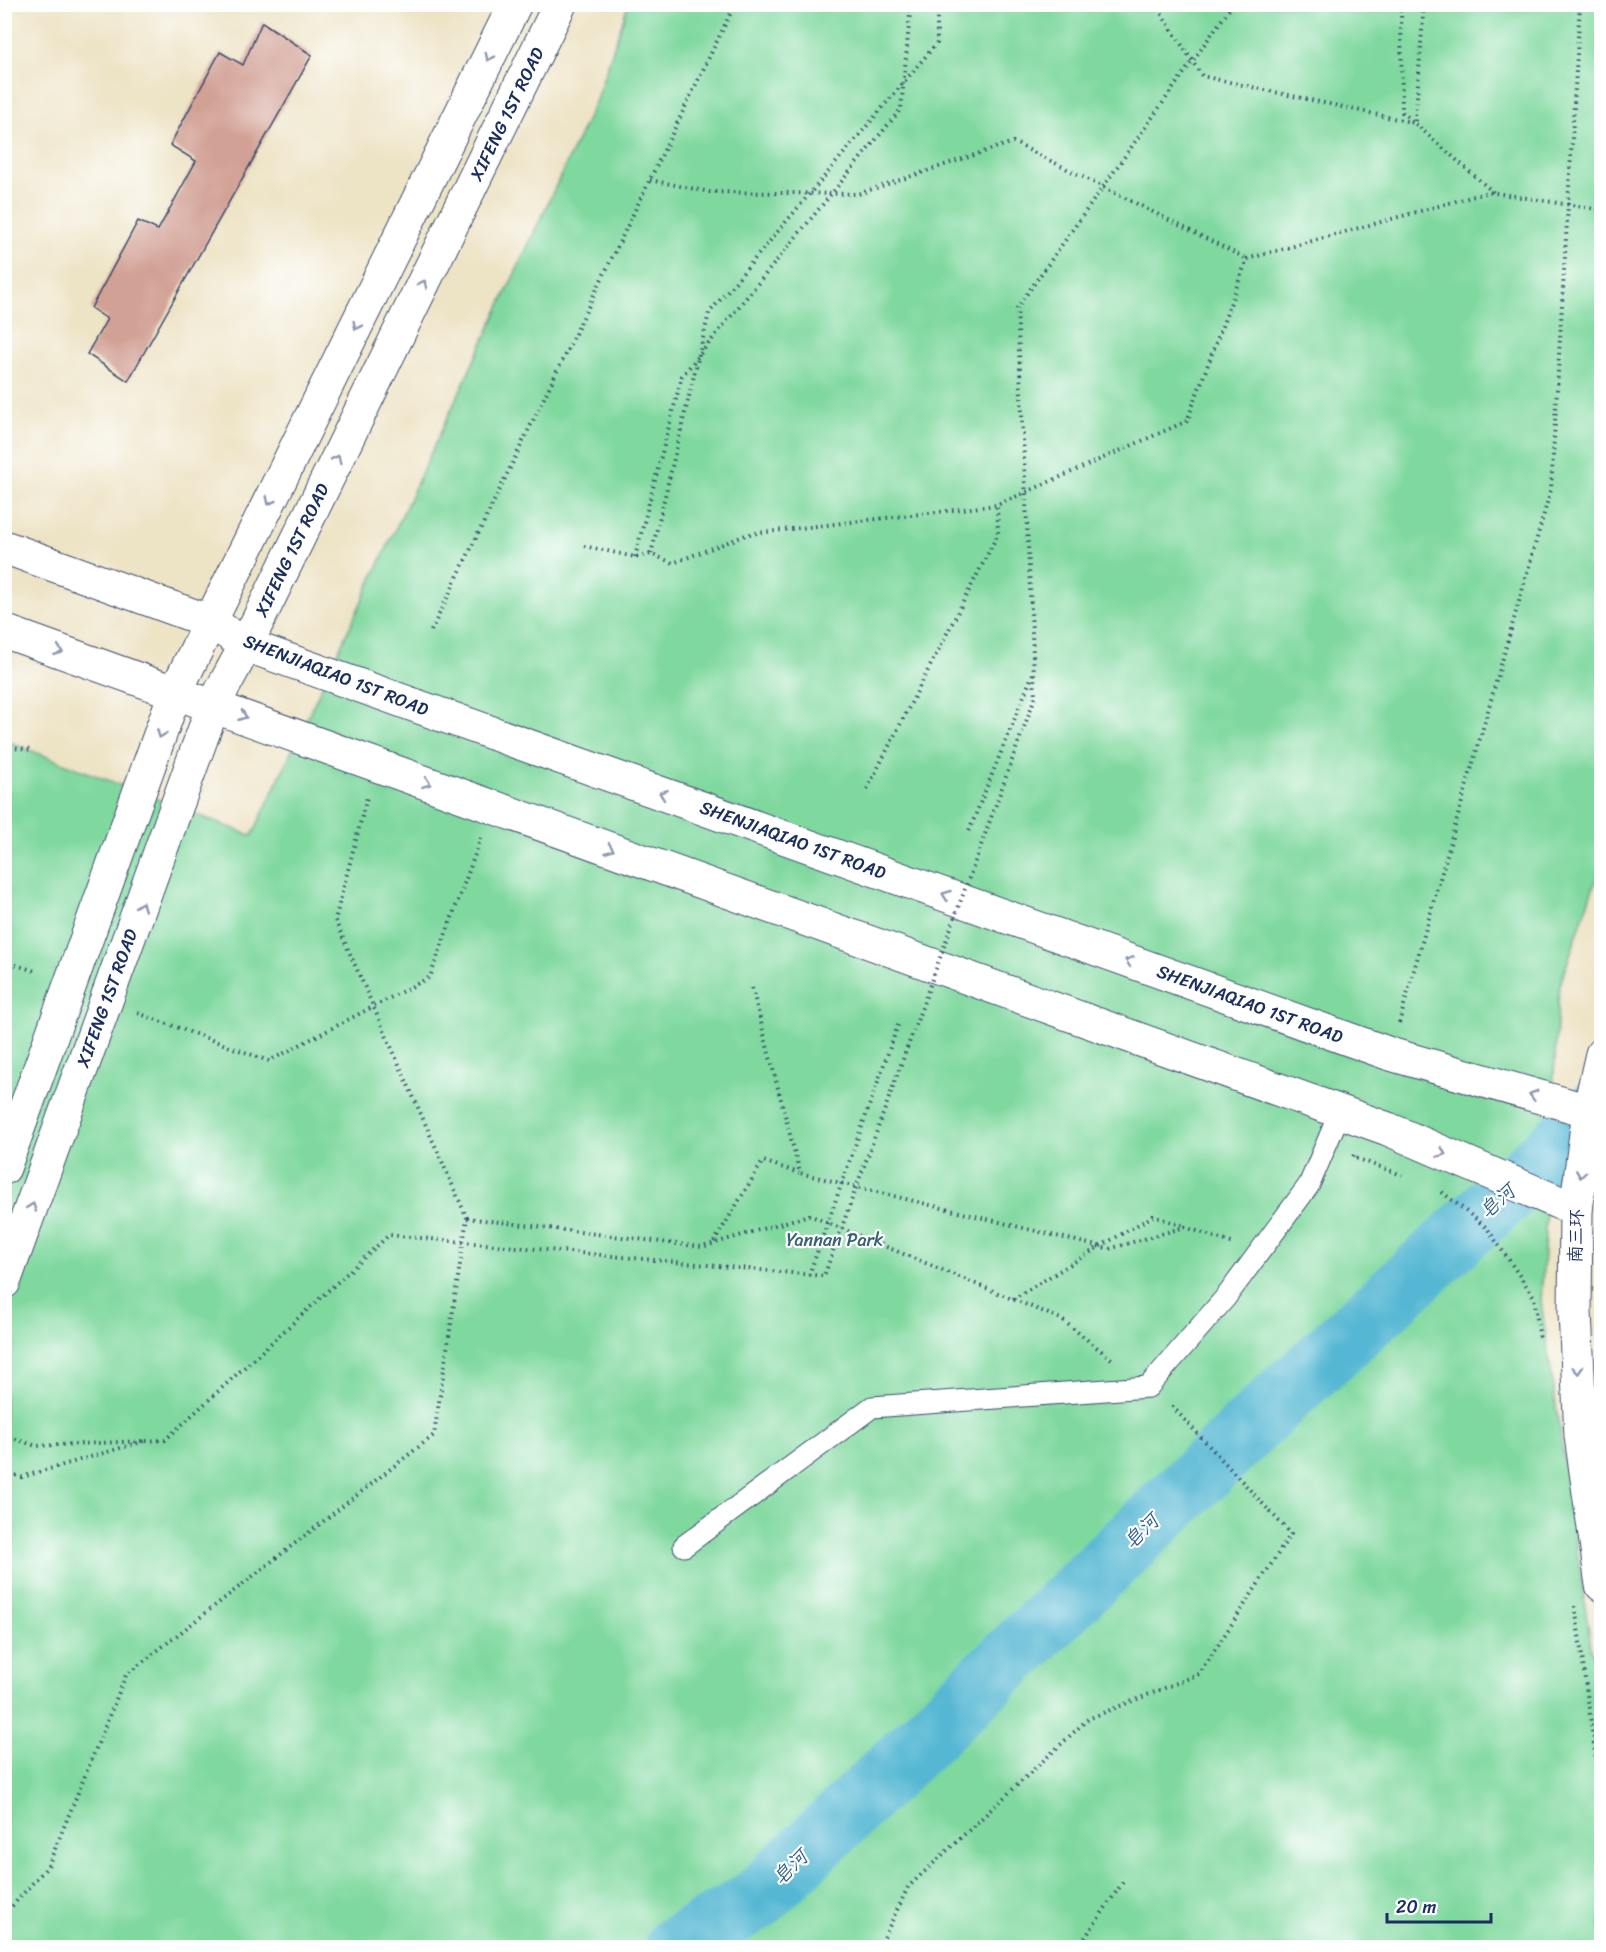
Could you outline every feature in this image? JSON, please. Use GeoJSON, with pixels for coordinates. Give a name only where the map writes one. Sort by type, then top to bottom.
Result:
{"type":"FeatureCollection","features":[{"type":"Feature","properties":{"kind":"main road"},"geometry":{"type":"LineString","coordinates":[[4,1168],[175,693],[515,4]]}},
{"type":"Feature","properties":{"kind":"main road","name":"XIFENG 1ST ROAD"},"geometry":{"type":"LineString","coordinates":[[4,1282],[213,706],[246,645],[560,4]]}},
{"type":"Feature","properties":{"kind":"main road","name":"SHENJIAQIAO 1ST ROAD"},"geometry":{"type":"LineString","coordinates":[[4,547],[211,622],[246,645],[1390,1054],[1590,1111]]}},
{"type":"Feature","properties":{"kind":"main road"},"geometry":{"type":"LineString","coordinates":[[4,631],[1365,1121],[1576,1210]]}},
{"type":"Feature","properties":{"kind":"main road","name":"南三环"},"geometry":{"type":"LineString","coordinates":[[1602,1054],[1590,1111],[1576,1210],[1575,1312],[1581,1436],[1602,1585]]}},
{"type":"Feature","properties":{"kind":"lane"},"geometry":{"type":"LineString","coordinates":[[684,1546],[872,1407],[1148,1387],[1226,1297],[1309,1185],[1365,1121]]}},
{"type":"Feature","properties":{"kind":"path"},"geometry":{"type":"LineString","coordinates":[[431,631],[735,4]]}},
{"type":"Feature","properties":{"kind":"path"},"geometry":{"type":"LineString","coordinates":[[635,556],[682,376],[901,109],[911,4]]}},
{"type":"Feature","properties":{"kind":"path"},"geometry":{"type":"LineString","coordinates":[[651,554],[709,313],[937,43],[937,4]]}},
{"type":"Feature","properties":{"kind":"path"},"geometry":{"type":"LineString","coordinates":[[1155,4],[1202,76],[1415,123]]}},
{"type":"Feature","properties":{"kind":"path"},"geometry":{"type":"LineString","coordinates":[[4,1435],[36,1446],[165,1440],[389,1235],[824,1276],[1035,697],[1017,308],[1233,4]]}},
{"type":"Feature","properties":{"kind":"path"},"geometry":{"type":"LineString","coordinates":[[1401,4],[1402,112],[1495,193]]}},
{"type":"Feature","properties":{"kind":"path"},"geometry":{"type":"LineString","coordinates":[[1415,123],[1424,4]]}},
{"type":"Feature","properties":{"kind":"path"},"geometry":{"type":"LineString","coordinates":[[1390,1054],[1551,489],[1580,4]]}},
{"type":"Feature","properties":{"kind":"path"},"geometry":{"type":"LineString","coordinates":[[650,180],[710,192],[858,194],[1013,142],[1247,259],[1489,192],[1602,210]]}},
{"type":"Feature","properties":{"kind":"path"},"geometry":{"type":"LineString","coordinates":[[584,546],[635,556],[651,554],[673,563],[749,534],[997,504],[1187,421],[1247,259]]}},
{"type":"Feature","properties":{"kind":"path"},"geometry":{"type":"LineString","coordinates":[[867,789],[998,534],[997,504]]}},
{"type":"Feature","properties":{"kind":"path"},"geometry":{"type":"LineString","coordinates":[[969,831],[1034,671]]}},
{"type":"Feature","properties":{"kind":"path"},"geometry":{"type":"LineString","coordinates":[[4,747],[32,750]]}},
{"type":"Feature","properties":{"kind":"path"},"geometry":{"type":"LineString","coordinates":[[4,1915],[48,1866],[126,1675],[434,1435],[467,1218],[334,920],[375,764]]}},
{"type":"Feature","properties":{"kind":"path"},"geometry":{"type":"LineString","coordinates":[[106,1002],[269,1061],[430,977],[493,806]]}},
{"type":"Feature","properties":{"kind":"path"},"geometry":{"type":"LineString","coordinates":[[752,988],[800,1173]]}},
{"type":"Feature","properties":{"kind":"path"},"geometry":{"type":"LineString","coordinates":[[809,1275],[898,1025]]}},
{"type":"Feature","properties":{"kind":"path"},"geometry":{"type":"LineString","coordinates":[[1365,1121],[1353,1157],[1407,1177]]}},
{"type":"Feature","properties":{"kind":"path"},"geometry":{"type":"LineString","coordinates":[[713,1243],[763,1161],[800,1173],[1109,1249],[1185,1227]]}},
{"type":"Feature","properties":{"kind":"path"},"geometry":{"type":"LineString","coordinates":[[1439,1189],[1487,1228]]}},
{"type":"Feature","properties":{"kind":"path"},"geometry":{"type":"LineString","coordinates":[[467,1218],[702,1247],[809,1215],[1061,1319],[1173,1407],[1291,1534],[1199,1674],[1088,1719],[908,1887],[879,1947]]}},
{"type":"Feature","properties":{"kind":"path"},"geometry":{"type":"LineString","coordinates":[[1013,1299],[1153,1216],[1259,1253]]}},
{"type":"Feature","properties":{"kind":"path"},"geometry":{"type":"LineString","coordinates":[[4,1473],[22,1477],[148,1440]]}},
{"type":"Feature","properties":{"kind":"path"},"geometry":{"type":"LineString","coordinates":[[1078,1947],[1124,1882]]}},
{"type":"Feature","properties":{"kind":"green space","name":"Yannan Park"},"geometry":{"type":"Polygon","coordinates":[[[628,5],[1601,5],[1602,862],[1559,987],[1541,1302],[1601,1716],[1601,1947],[5,1947],[4,740],[252,836],[596,100],[628,5]]]}},
{"type":"Feature","properties":{"kind":"building"},"geometry":{"type":"Polygon","coordinates":[[[262,22],[312,55],[128,381],[87,354],[107,319],[91,308],[138,221],[158,230],[196,161],[170,145],[220,52],[243,65],[262,22]]]}},
{"type":"Feature","properties":{"kind":"waterway","name":"皂河"},"geometry":{"type":"LineString","coordinates":[[675,1948],[756,1900],[1284,1395],[1602,1106]]}}]}
